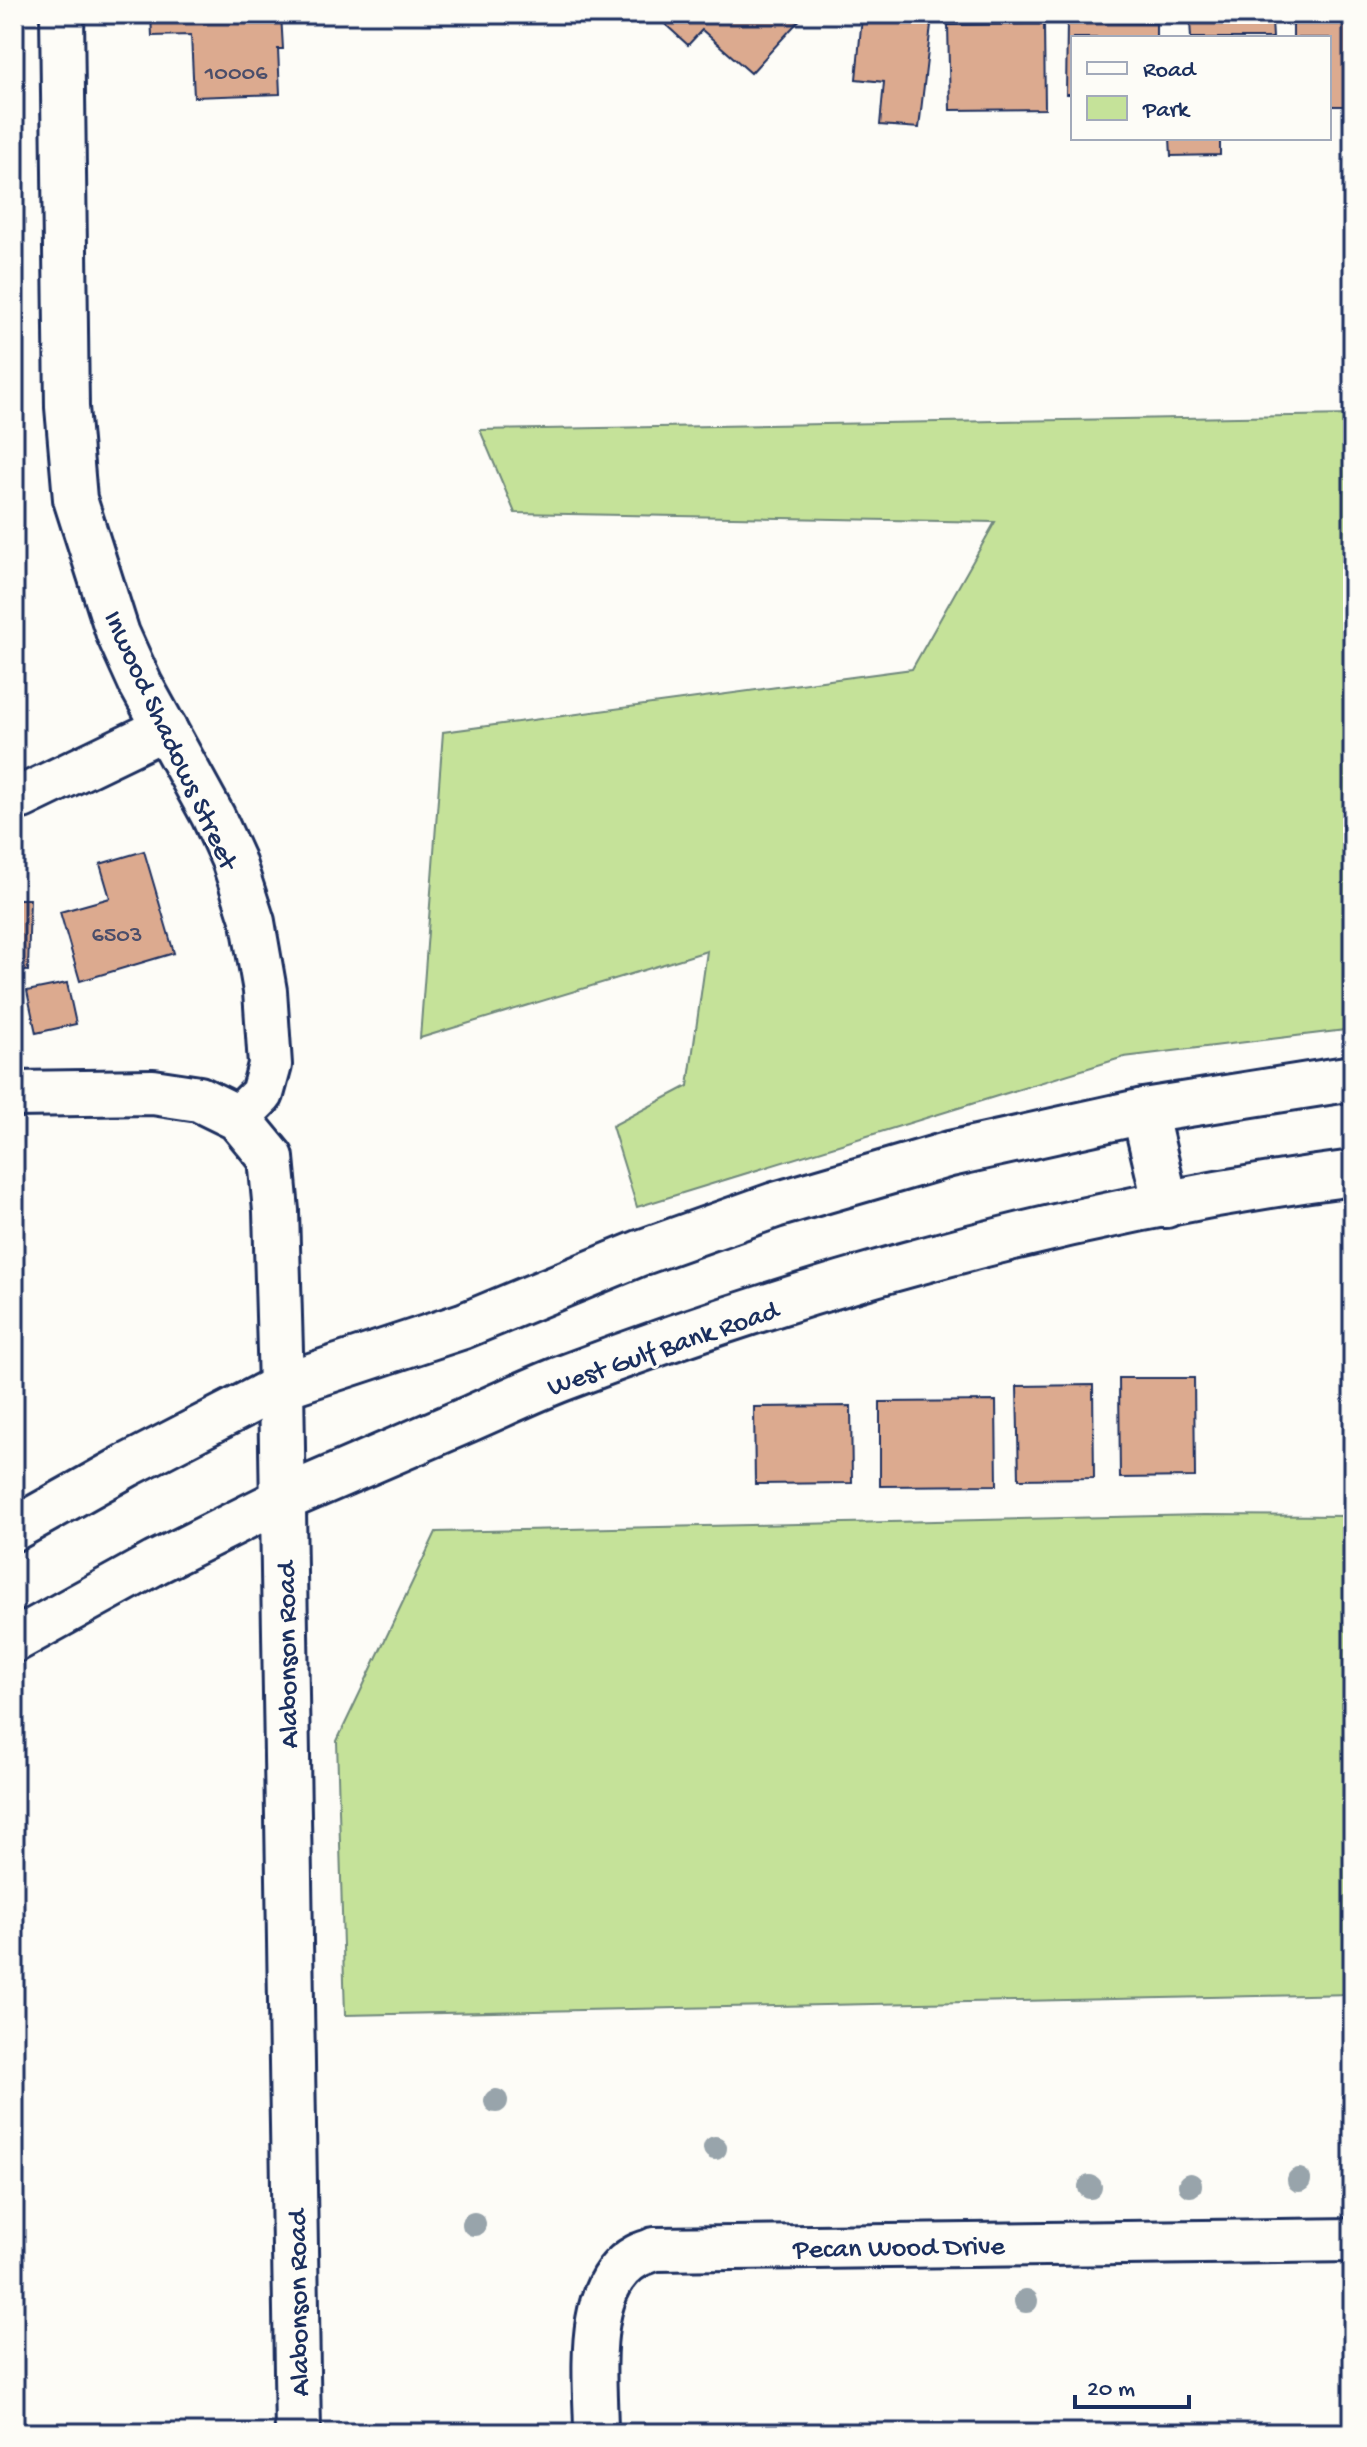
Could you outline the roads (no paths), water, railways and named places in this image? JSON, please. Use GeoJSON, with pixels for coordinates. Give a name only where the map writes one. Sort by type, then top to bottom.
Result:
{"type":"FeatureCollection","features":[{"type":"Feature","properties":{"kind":"street","name":"Inwood Shadows Street"},"geometry":{"type":"LineString","coordinates":[[62,14],[67,407],[75,499],[118,634],[141,685],[213,816],[233,860],[253,922],[265,991],[270,1065],[262,1094],[238,1118]]}},
{"type":"Feature","properties":{"kind":"street"},"geometry":{"type":"LineString","coordinates":[[14,798],[22,797],[165,728]]}},
{"type":"Feature","properties":{"kind":"street"},"geometry":{"type":"LineString","coordinates":[[14,1529],[128,1465],[281,1386],[463,1326],[640,1253],[775,1205],[950,1154],[1144,1111],[1353,1078]]}},
{"type":"Feature","properties":{"kind":"street","name":"Alabonson Road"},"geometry":{"type":"LineString","coordinates":[[14,1094],[153,1092],[199,1099],[238,1118],[271,1158],[276,1211],[281,1386],[298,2433]]}},
{"type":"Feature","properties":{"kind":"street"},"geometry":{"type":"LineString","coordinates":[[1144,1111],[1166,1205]]}},
{"type":"Feature","properties":{"kind":"street","name":"West Gulf Bank Road"},"geometry":{"type":"LineString","coordinates":[[14,1641],[155,1563],[283,1499],[562,1379],[673,1338],[994,1241],[1166,1205],[1353,1173]]}},
{"type":"Feature","properties":{"kind":"street","name":"Pecan Wood Drive"},"geometry":{"type":"LineString","coordinates":[[596,2433],[596,2330],[600,2308],[608,2286],[621,2269],[635,2257],[654,2249],[1353,2240]]}}]}
